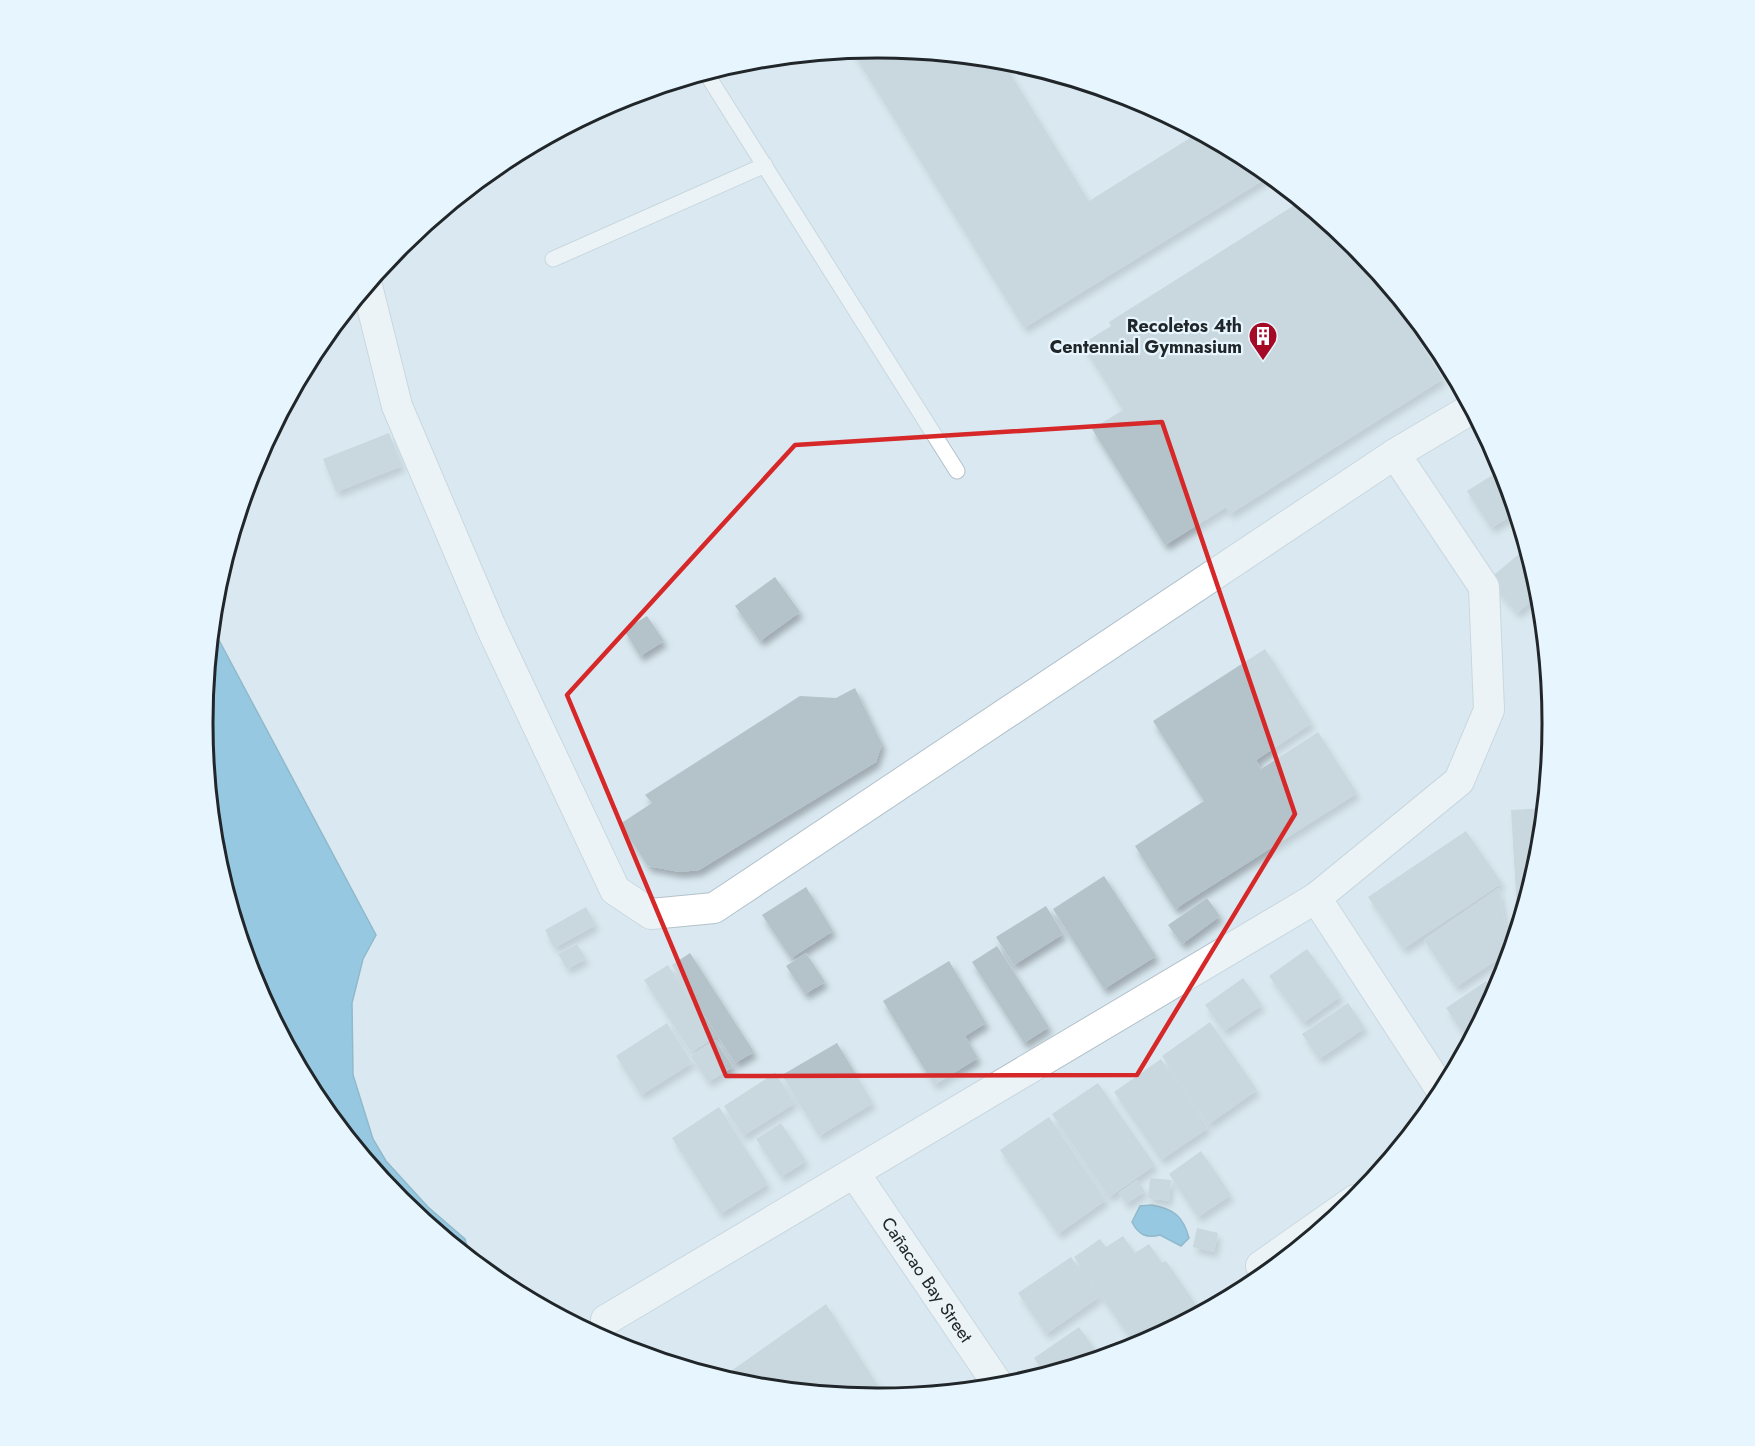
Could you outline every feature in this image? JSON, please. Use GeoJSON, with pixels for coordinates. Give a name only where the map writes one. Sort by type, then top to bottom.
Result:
{"type":"FeatureCollection","features":[{"type":"Feature","properties":{"kind":"street"},"geometry":{"type":"LineString","coordinates":[[369,295],[397,406],[491,627],[615,890],[651,914],[714,908],[1395,454],[1465,413]]}},
{"type":"Feature","properties":{"kind":"street"},"geometry":{"type":"LineString","coordinates":[[606,1320],[1316,898],[1459,781],[1489,710],[1484,587],[1395,454]]}},
{"type":"Feature","properties":{"kind":"street"},"geometry":{"type":"LineString","coordinates":[[1316,898],[1436,1082]]}},
{"type":"Feature","properties":{"kind":"street","name":"Cañacao Bay Street"},"geometry":{"type":"LineString","coordinates":[[855,1174],[993,1377]]}},
{"type":"Feature","properties":{"kind":"lane"},"geometry":{"type":"LineString","coordinates":[[710,80],[957,471]]}},
{"type":"Feature","properties":{"kind":"lane"},"geometry":{"type":"LineString","coordinates":[[553,259],[765,165]]}},
{"type":"Feature","properties":{"kind":"highlighted area"},"geometry":{"type":"Polygon","coordinates":[[[1162,422],[1295,814],[1137,1075],[726,1076],[567,695],[795,445],[1162,422]]]}},
{"type":"Feature","properties":{"kind":"water"},"geometry":{"type":"Polygon","coordinates":[[[219,639],[376,935],[363,959],[352,1003],[353,1075],[373,1139],[386,1161],[428,1207],[465,1239],[467,1245],[439,1223],[378,1161],[350,1128],[302,1055],[264,977],[248,937],[236,895],[219,810],[214,766],[213,723],[214,680],[219,639]]]}},
{"type":"Feature","properties":{"kind":"water"},"geometry":{"type":"Polygon","coordinates":[[[1152,1205],[1172,1211],[1184,1224],[1189,1238],[1181,1246],[1160,1235],[1143,1235],[1134,1226],[1132,1222],[1140,1206],[1152,1205]]]}},
{"type":"Feature","properties":{"kind":"building"},"geometry":{"type":"Polygon","coordinates":[[[857,59],[921,60],[1009,71],[1089,201],[1191,138],[1262,181],[1024,328],[857,59]]]}},
{"type":"Feature","properties":{"kind":"building","name":"Recoletos 4th Centennial Gymnasium"},"geometry":{"type":"Polygon","coordinates":[[[1294,205],[1316,223],[1377,285],[1404,317],[1443,379],[1230,514],[1226,507],[1165,545],[1092,429],[1123,410],[1082,344],[1111,326],[1109,322],[1294,205]]]}},
{"type":"Feature","properties":{"kind":"building"},"geometry":{"type":"Polygon","coordinates":[[[389,433],[402,466],[336,492],[323,459],[389,433]]]}},
{"type":"Feature","properties":{"kind":"building"},"geometry":{"type":"Polygon","coordinates":[[[1493,475],[1509,517],[1491,528],[1467,491],[1493,475]]]}},
{"type":"Feature","properties":{"kind":"building"},"geometry":{"type":"Polygon","coordinates":[[[1520,553],[1530,602],[1517,613],[1488,580],[1520,553]]]}},
{"type":"Feature","properties":{"kind":"building"},"geometry":{"type":"Polygon","coordinates":[[[775,577],[800,612],[760,641],[735,606],[775,577]]]}},
{"type":"Feature","properties":{"kind":"building"},"geometry":{"type":"Polygon","coordinates":[[[647,616],[664,641],[640,656],[624,630],[647,616]]]}},
{"type":"Feature","properties":{"kind":"building"},"geometry":{"type":"Polygon","coordinates":[[[1265,649],[1312,723],[1256,760],[1261,769],[1318,732],[1357,793],[1175,909],[1135,846],[1204,801],[1153,721],[1265,649]]]}},
{"type":"Feature","properties":{"kind":"building"},"geometry":{"type":"Polygon","coordinates":[[[855,688],[882,744],[876,762],[699,870],[680,872],[648,866],[620,824],[652,803],[645,795],[800,696],[836,698],[855,688]]]}},
{"type":"Feature","properties":{"kind":"building"},"geometry":{"type":"Polygon","coordinates":[[[1536,808],[1529,853],[1517,903],[1511,810],[1536,808]]]}},
{"type":"Feature","properties":{"kind":"building"},"geometry":{"type":"Polygon","coordinates":[[[1466,831],[1502,883],[1403,949],[1368,897],[1466,831]]]}},
{"type":"Feature","properties":{"kind":"building"},"geometry":{"type":"Polygon","coordinates":[[[1104,876],[1156,956],[1104,989],[1053,909],[1104,876]]]}},
{"type":"Feature","properties":{"kind":"building"},"geometry":{"type":"Polygon","coordinates":[[[806,887],[833,931],[791,958],[762,915],[806,887]]]}},
{"type":"Feature","properties":{"kind":"building"},"geometry":{"type":"Polygon","coordinates":[[[1499,888],[1507,936],[1498,959],[1456,987],[1424,940],[1499,888]]]}},
{"type":"Feature","properties":{"kind":"building"},"geometry":{"type":"Polygon","coordinates":[[[1207,898],[1220,916],[1182,944],[1168,925],[1207,898]]]}},
{"type":"Feature","properties":{"kind":"building"},"geometry":{"type":"Polygon","coordinates":[[[1046,906],[1063,934],[1014,965],[996,937],[1046,906]]]}},
{"type":"Feature","properties":{"kind":"building"},"geometry":{"type":"Polygon","coordinates":[[[586,907],[596,925],[554,948],[545,930],[586,907]]]}},
{"type":"Feature","properties":{"kind":"building"},"geometry":{"type":"Polygon","coordinates":[[[577,944],[586,959],[567,969],[558,954],[577,944]]]}},
{"type":"Feature","properties":{"kind":"building"},"geometry":{"type":"Polygon","coordinates":[[[997,946],[1049,1027],[1024,1043],[972,962],[997,946]]]}},
{"type":"Feature","properties":{"kind":"building"},"geometry":{"type":"Polygon","coordinates":[[[1307,949],[1341,996],[1303,1023],[1269,976],[1307,949]]]}},
{"type":"Feature","properties":{"kind":"building"},"geometry":{"type":"Polygon","coordinates":[[[690,953],[754,1052],[735,1063],[672,965],[690,953]]]}},
{"type":"Feature","properties":{"kind":"building"},"geometry":{"type":"Polygon","coordinates":[[[806,953],[825,982],[805,994],[786,966],[806,953]]]}},
{"type":"Feature","properties":{"kind":"building"},"geometry":{"type":"Polygon","coordinates":[[[949,961],[986,1023],[965,1036],[978,1058],[934,1085],[883,1001],[949,961]]]}},
{"type":"Feature","properties":{"kind":"building"},"geometry":{"type":"Polygon","coordinates":[[[668,965],[715,1037],[691,1052],[644,980],[668,965]]]}},
{"type":"Feature","properties":{"kind":"building"},"geometry":{"type":"Polygon","coordinates":[[[1243,978],[1262,1005],[1224,1031],[1205,1005],[1243,978]]]}},
{"type":"Feature","properties":{"kind":"building"},"geometry":{"type":"Polygon","coordinates":[[[1486,981],[1488,984],[1464,1034],[1446,1008],[1486,981]]]}},
{"type":"Feature","properties":{"kind":"building"},"geometry":{"type":"Polygon","coordinates":[[[1348,1003],[1365,1028],[1319,1059],[1302,1034],[1348,1003]]]}},
{"type":"Feature","properties":{"kind":"building"},"geometry":{"type":"Polygon","coordinates":[[[1210,1022],[1257,1090],[1209,1124],[1162,1056],[1210,1022]]]}},
{"type":"Feature","properties":{"kind":"building"},"geometry":{"type":"Polygon","coordinates":[[[667,1023],[692,1063],[641,1095],[616,1056],[667,1023]]]}},
{"type":"Feature","properties":{"kind":"building"},"geometry":{"type":"Polygon","coordinates":[[[715,1040],[733,1067],[708,1082],[691,1056],[715,1040]]]}},
{"type":"Feature","properties":{"kind":"building"},"geometry":{"type":"Polygon","coordinates":[[[837,1043],[873,1103],[819,1136],[782,1075],[837,1043]]]}},
{"type":"Feature","properties":{"kind":"building"},"geometry":{"type":"Polygon","coordinates":[[[1161,1059],[1208,1128],[1161,1160],[1114,1092],[1161,1059]]]}},
{"type":"Feature","properties":{"kind":"building"},"geometry":{"type":"Polygon","coordinates":[[[775,1073],[795,1103],[743,1136],[724,1106],[775,1073]]]}},
{"type":"Feature","properties":{"kind":"building"},"geometry":{"type":"Polygon","coordinates":[[[1098,1083],[1155,1165],[1109,1197],[1052,1114],[1098,1083]]]}},
{"type":"Feature","properties":{"kind":"building"},"geometry":{"type":"Polygon","coordinates":[[[719,1107],[768,1184],[720,1214],[672,1138],[719,1107]]]}},
{"type":"Feature","properties":{"kind":"building"},"geometry":{"type":"Polygon","coordinates":[[[1049,1117],[1106,1200],[1058,1234],[1000,1150],[1049,1117]]]}},
{"type":"Feature","properties":{"kind":"building"},"geometry":{"type":"Polygon","coordinates":[[[781,1123],[806,1161],[781,1177],[756,1139],[781,1123]]]}},
{"type":"Feature","properties":{"kind":"building"},"geometry":{"type":"Polygon","coordinates":[[[1201,1151],[1231,1195],[1198,1217],[1169,1174],[1201,1151]]]}},
{"type":"Feature","properties":{"kind":"building"},"geometry":{"type":"Polygon","coordinates":[[[1150,1178],[1171,1180],[1169,1201],[1148,1198],[1150,1178]]]}},
{"type":"Feature","properties":{"kind":"building"},"geometry":{"type":"Polygon","coordinates":[[[1137,1180],[1145,1191],[1126,1204],[1119,1193],[1137,1180]]]}},
{"type":"Feature","properties":{"kind":"building"},"geometry":{"type":"Polygon","coordinates":[[[1197,1228],[1218,1233],[1214,1252],[1193,1247],[1197,1228]]]}},
{"type":"Feature","properties":{"kind":"building"},"geometry":{"type":"Polygon","coordinates":[[[1123,1236],[1135,1253],[1149,1244],[1162,1263],[1166,1261],[1196,1305],[1130,1338],[1074,1257],[1100,1239],[1106,1247],[1123,1236]]]}},
{"type":"Feature","properties":{"kind":"building"},"geometry":{"type":"Polygon","coordinates":[[[1071,1257],[1099,1297],[1046,1334],[1018,1293],[1071,1257]]]}},
{"type":"Feature","properties":{"kind":"building"},"geometry":{"type":"Polygon","coordinates":[[[826,1304],[879,1388],[791,1382],[731,1371],[826,1304]]]}},
{"type":"Feature","properties":{"kind":"building"},"geometry":{"type":"Polygon","coordinates":[[[1079,1327],[1095,1350],[1040,1367],[1034,1358],[1079,1327]]]}},
{"type":"Feature","properties":{"kind":"place","name":"Recoletos 4th Centennial Gymnasium"},"geometry":{"type":"Point","coordinates":[1263,362]}}]}
